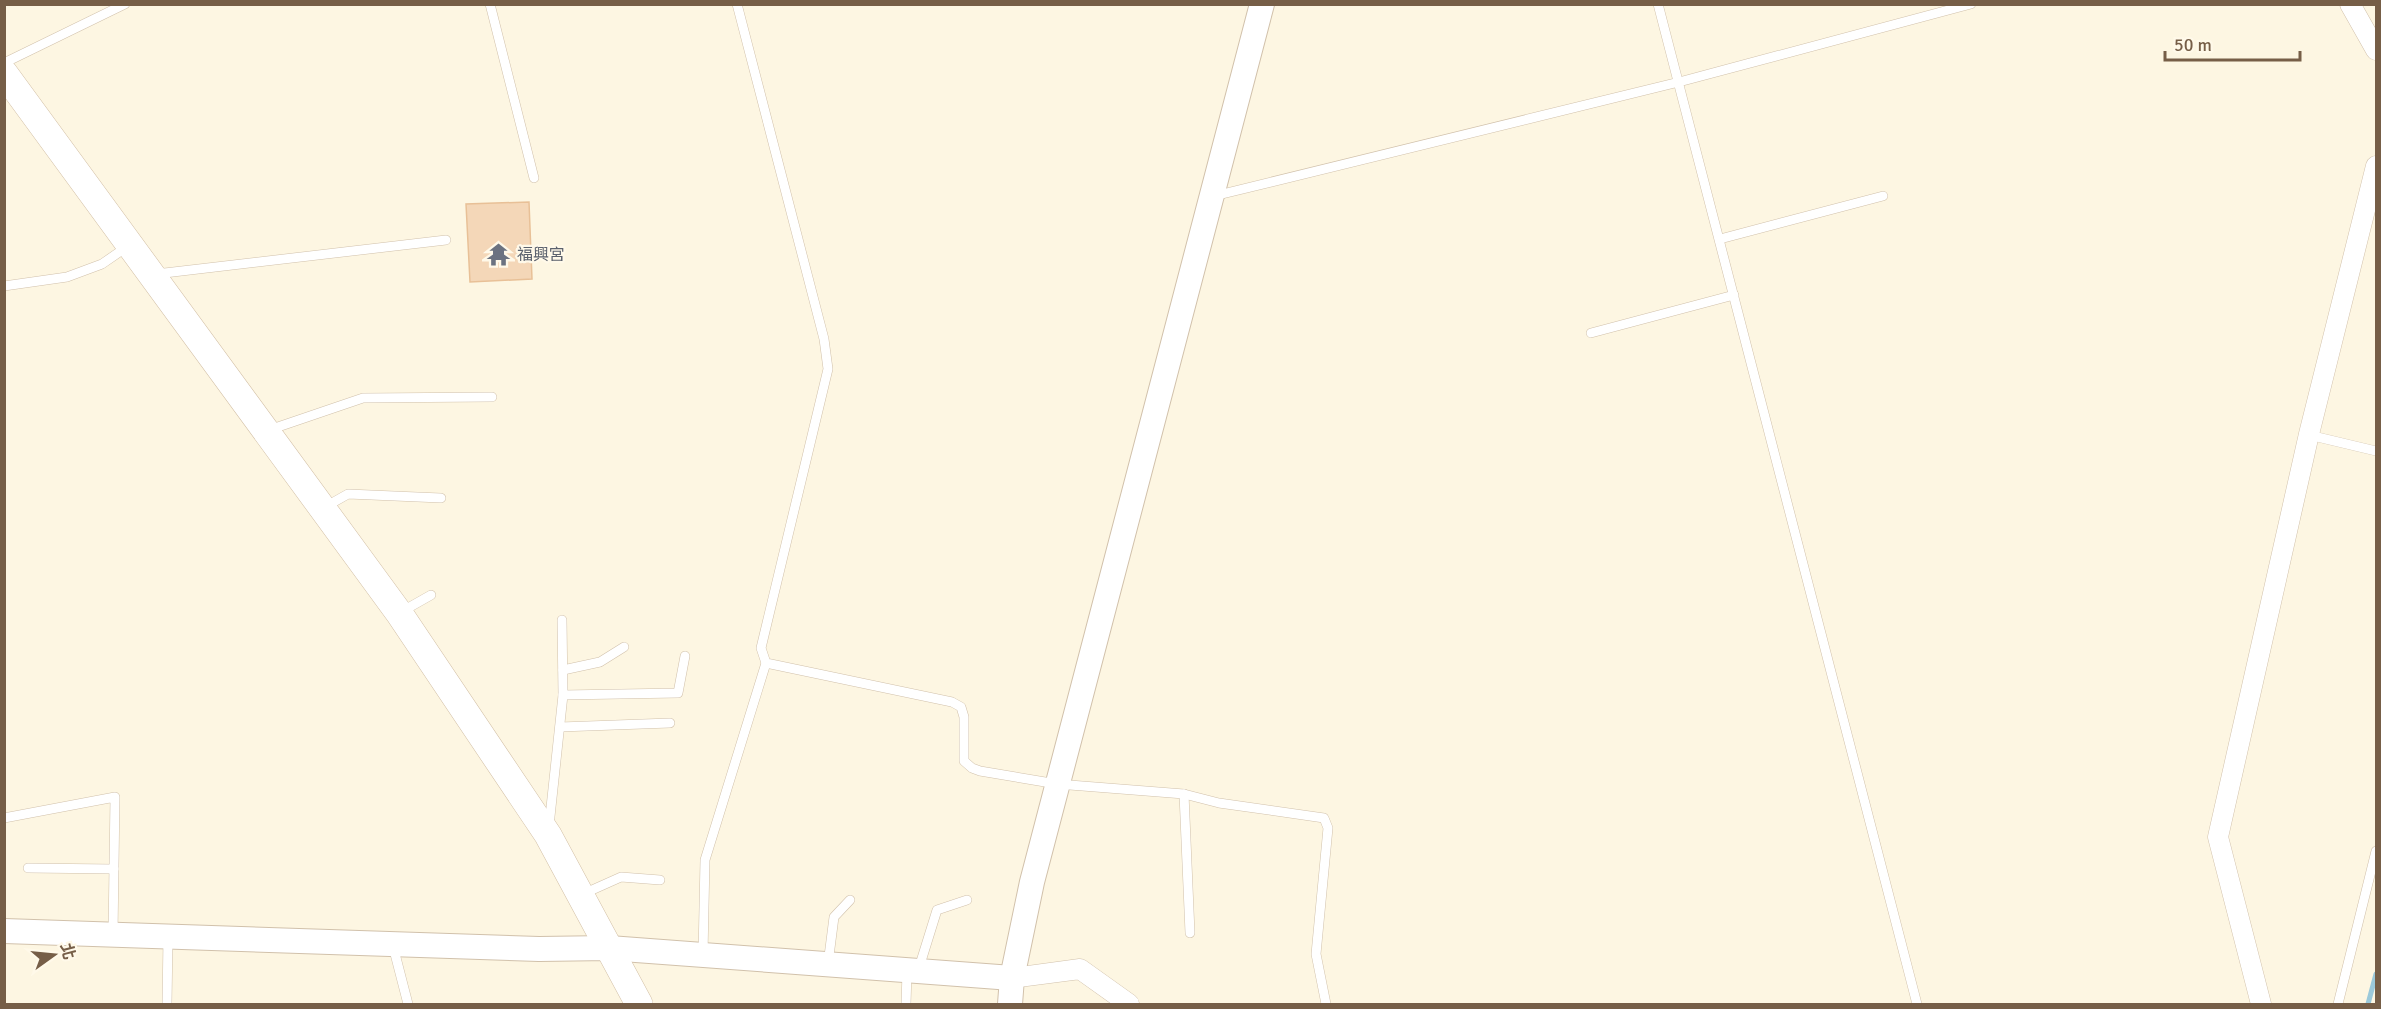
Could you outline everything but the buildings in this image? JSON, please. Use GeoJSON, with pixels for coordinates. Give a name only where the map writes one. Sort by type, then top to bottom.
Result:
{"type":"FeatureCollection","features":[{"type":"Feature","properties":{"kind":"main road"},"geometry":{"type":"LineString","coordinates":[[4,74],[399,613],[548,835],[639,1005]]}},
{"type":"Feature","properties":{"kind":"street"},"geometry":{"type":"LineString","coordinates":[[1010,1005],[1012,978],[1032,882],[1262,4]]}},
{"type":"Feature","properties":{"kind":"street"},"geometry":{"type":"LineString","coordinates":[[2350,4],[2376,50]]}},
{"type":"Feature","properties":{"kind":"street"},"geometry":{"type":"LineString","coordinates":[[2261,1005],[2218,837],[2308,434],[2376,166]]}},
{"type":"Feature","properties":{"kind":"street"},"geometry":{"type":"LineString","coordinates":[[4,931],[540,949],[609,948],[1012,978],[1080,969],[1129,1005]]}},
{"type":"Feature","properties":{"kind":"lane"},"geometry":{"type":"LineString","coordinates":[[4,63],[125,4]]}},
{"type":"Feature","properties":{"kind":"lane"},"geometry":{"type":"LineString","coordinates":[[490,4],[534,178]]}},
{"type":"Feature","properties":{"kind":"lane"},"geometry":{"type":"LineString","coordinates":[[703,954],[705,860],[766,663],[761,648],[828,369],[824,339],[737,4]]}},
{"type":"Feature","properties":{"kind":"lane"},"geometry":{"type":"LineString","coordinates":[[1658,4],[1917,1005]]}},
{"type":"Feature","properties":{"kind":"lane"},"geometry":{"type":"LineString","coordinates":[[1211,196],[1679,82],[1971,4]]}},
{"type":"Feature","properties":{"kind":"lane"},"geometry":{"type":"LineString","coordinates":[[1720,239],[1883,196]]}},
{"type":"Feature","properties":{"kind":"lane"},"geometry":{"type":"LineString","coordinates":[[150,275],[446,240]]}},
{"type":"Feature","properties":{"kind":"lane"},"geometry":{"type":"LineString","coordinates":[[4,286],[67,277],[102,264],[129,246]]}},
{"type":"Feature","properties":{"kind":"lane"},"geometry":{"type":"LineString","coordinates":[[1591,333],[1734,295]]}},
{"type":"Feature","properties":{"kind":"lane"},"geometry":{"type":"LineString","coordinates":[[266,431],[363,398],[492,397]]}},
{"type":"Feature","properties":{"kind":"lane"},"geometry":{"type":"LineString","coordinates":[[2308,434],[2376,451]]}},
{"type":"Feature","properties":{"kind":"lane"},"geometry":{"type":"LineString","coordinates":[[323,508],[348,494],[441,498]]}},
{"type":"Feature","properties":{"kind":"lane"},"geometry":{"type":"LineString","coordinates":[[399,613],[431,595]]}},
{"type":"Feature","properties":{"kind":"lane"},"geometry":{"type":"LineString","coordinates":[[548,835],[563,695],[562,620]]}},
{"type":"Feature","properties":{"kind":"lane"},"geometry":{"type":"LineString","coordinates":[[563,670],[600,663],[624,647]]}},
{"type":"Feature","properties":{"kind":"lane"},"geometry":{"type":"LineString","coordinates":[[563,695],[678,693],[685,656]]}},
{"type":"Feature","properties":{"kind":"lane"},"geometry":{"type":"LineString","coordinates":[[766,663],[952,702],[961,707],[964,717],[964,761],[972,768],[1057,784],[1184,794],[1218,803],[1324,818],[1328,828],[1316,954],[1326,1005]]}},
{"type":"Feature","properties":{"kind":"lane"},"geometry":{"type":"LineString","coordinates":[[560,727],[670,723]]}},
{"type":"Feature","properties":{"kind":"lane"},"geometry":{"type":"LineString","coordinates":[[1184,794],[1190,933]]}},
{"type":"Feature","properties":{"kind":"lane"},"geometry":{"type":"LineString","coordinates":[[4,818],[115,797],[113,934]]}},
{"type":"Feature","properties":{"kind":"lane"},"geometry":{"type":"LineString","coordinates":[[2338,1005],[2376,851]]}},
{"type":"Feature","properties":{"kind":"lane"},"geometry":{"type":"LineString","coordinates":[[28,868],[114,869]]}},
{"type":"Feature","properties":{"kind":"lane"},"geometry":{"type":"LineString","coordinates":[[581,895],[621,877],[660,880]]}},
{"type":"Feature","properties":{"kind":"lane"},"geometry":{"type":"LineString","coordinates":[[828,964],[834,917],[850,900]]}},
{"type":"Feature","properties":{"kind":"lane"},"geometry":{"type":"LineString","coordinates":[[906,1005],[913,970],[937,910],[967,900]]}},
{"type":"Feature","properties":{"kind":"lane"},"geometry":{"type":"LineString","coordinates":[[167,1005],[168,936]]}},
{"type":"Feature","properties":{"kind":"lane"},"geometry":{"type":"LineString","coordinates":[[392,944],[408,1005]]}},
{"type":"Feature","properties":{"kind":"waterway"},"geometry":{"type":"LineString","coordinates":[[2368,1004],[2376,974]]}},
{"type":"Feature","properties":{"kind":"place","name":"福興宮"},"geometry":{"type":"Point","coordinates":[499,254]}}]}
